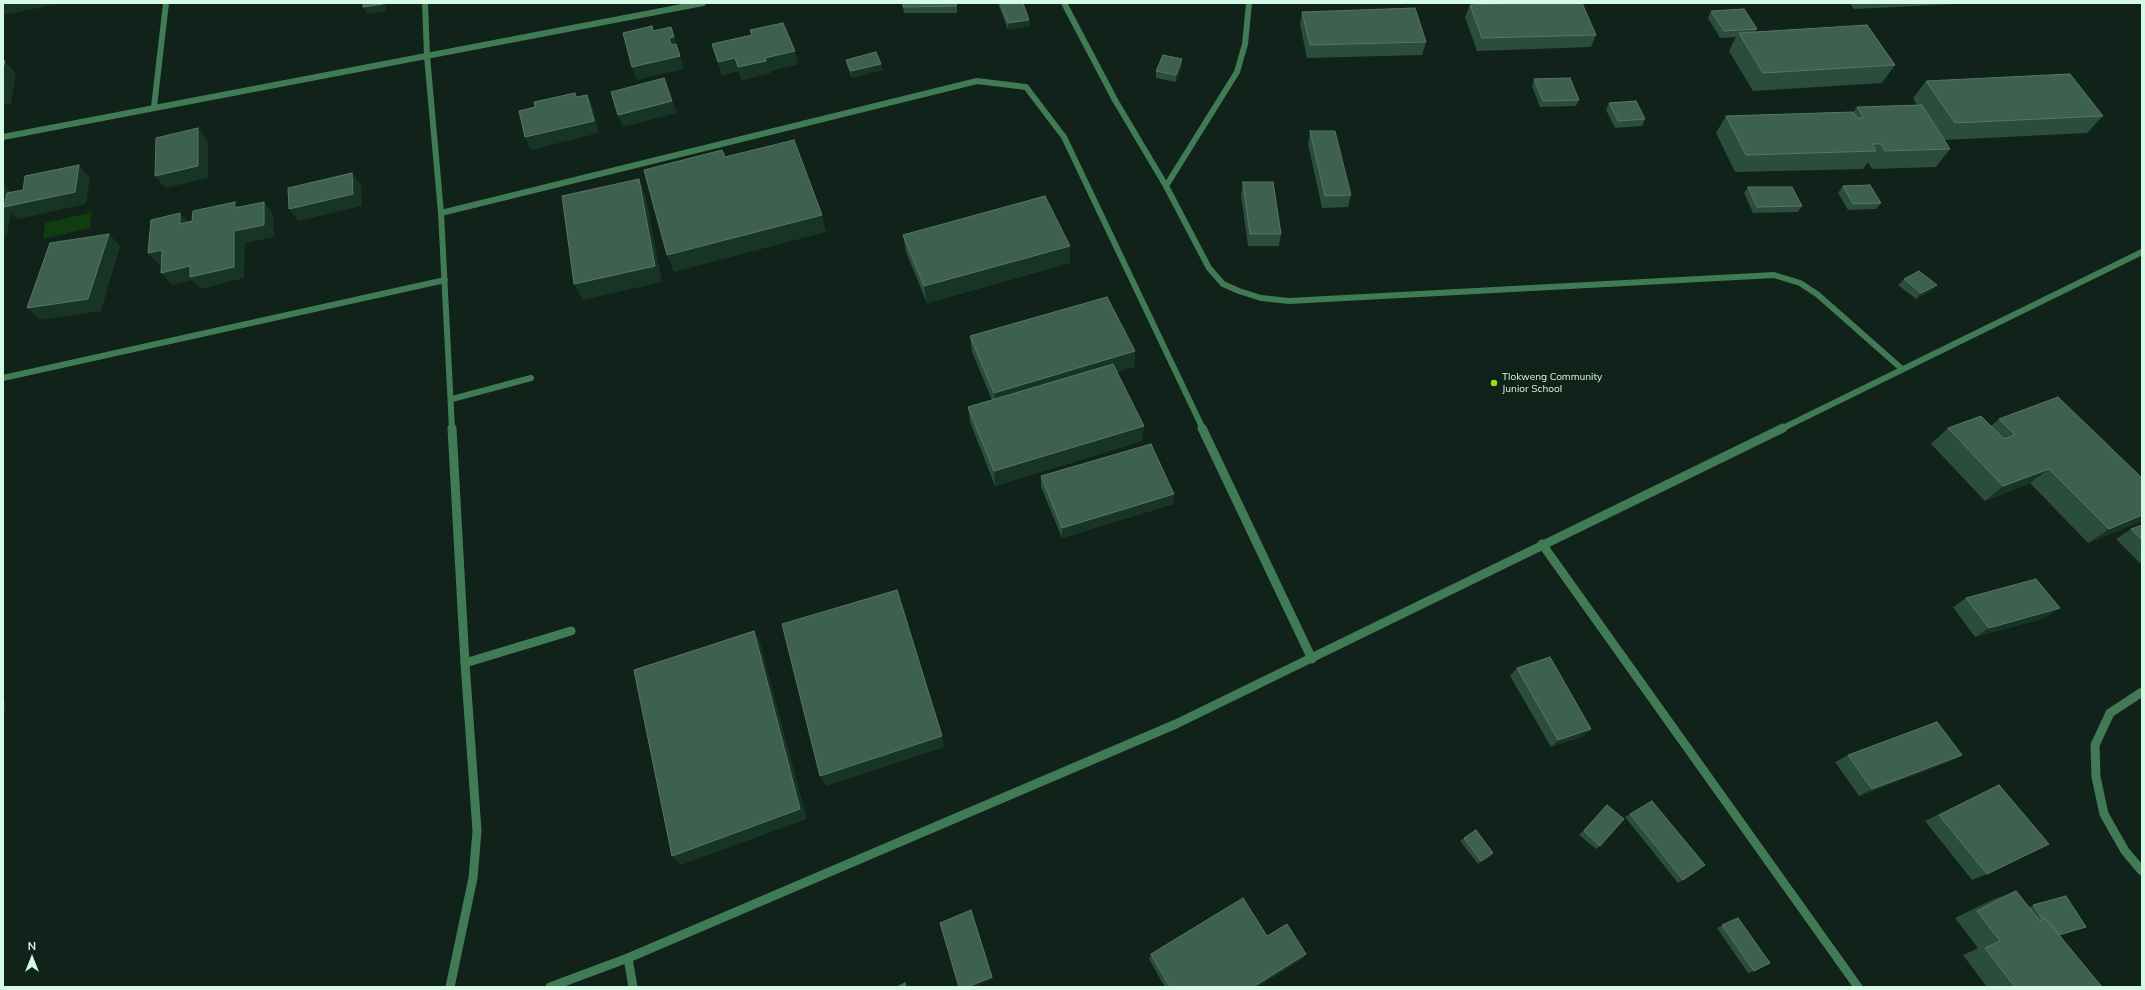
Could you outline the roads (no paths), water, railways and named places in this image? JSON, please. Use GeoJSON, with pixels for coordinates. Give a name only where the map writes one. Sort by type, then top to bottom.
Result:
{"type":"FeatureCollection","features":[{"type":"Feature","properties":{"kind":"street"},"geometry":{"type":"LineString","coordinates":[[154,107],[166,3]]}},
{"type":"Feature","properties":{"kind":"street"},"geometry":{"type":"LineString","coordinates":[[425,3],[427,56],[441,213],[465,663],[476,831],[473,878],[450,987]]}},
{"type":"Feature","properties":{"kind":"street"},"geometry":{"type":"LineString","coordinates":[[3,137],[703,3]]}},
{"type":"Feature","properties":{"kind":"street"},"geometry":{"type":"LineString","coordinates":[[1064,3],[1115,100],[1166,186],[1209,268],[1223,284],[1239,291],[1261,298],[1289,301],[1749,275],[1774,275],[1800,283],[1818,294],[1837,313],[1902,369]]}},
{"type":"Feature","properties":{"kind":"street"},"geometry":{"type":"LineString","coordinates":[[1166,186],[1238,72],[1246,44],[1249,3]]}},
{"type":"Feature","properties":{"kind":"street"},"geometry":{"type":"LineString","coordinates":[[441,213],[977,81],[1026,86],[1064,137],[1312,659]]}},
{"type":"Feature","properties":{"kind":"street"},"geometry":{"type":"LineString","coordinates":[[550,987],[628,958],[1176,724],[1312,659],[1542,544],[2142,252]]}},
{"type":"Feature","properties":{"kind":"street"},"geometry":{"type":"LineString","coordinates":[[3,378],[445,280]]}},
{"type":"Feature","properties":{"kind":"street"},"geometry":{"type":"LineString","coordinates":[[452,399],[531,378]]}},
{"type":"Feature","properties":{"kind":"street"},"geometry":{"type":"LineString","coordinates":[[1542,544],[1858,987]]}},
{"type":"Feature","properties":{"kind":"street"},"geometry":{"type":"LineString","coordinates":[[465,663],[571,631]]}},
{"type":"Feature","properties":{"kind":"street"},"geometry":{"type":"LineString","coordinates":[[2142,692],[2110,713],[2095,745],[2096,777],[2104,814],[2125,851],[2142,871]]}},
{"type":"Feature","properties":{"kind":"street"},"geometry":{"type":"LineString","coordinates":[[628,958],[633,987]]}},
{"type":"Feature","properties":{"kind":"place","name":"Tlokweng Community Junior School"},"geometry":{"type":"Point","coordinates":[1494,383]}}]}
